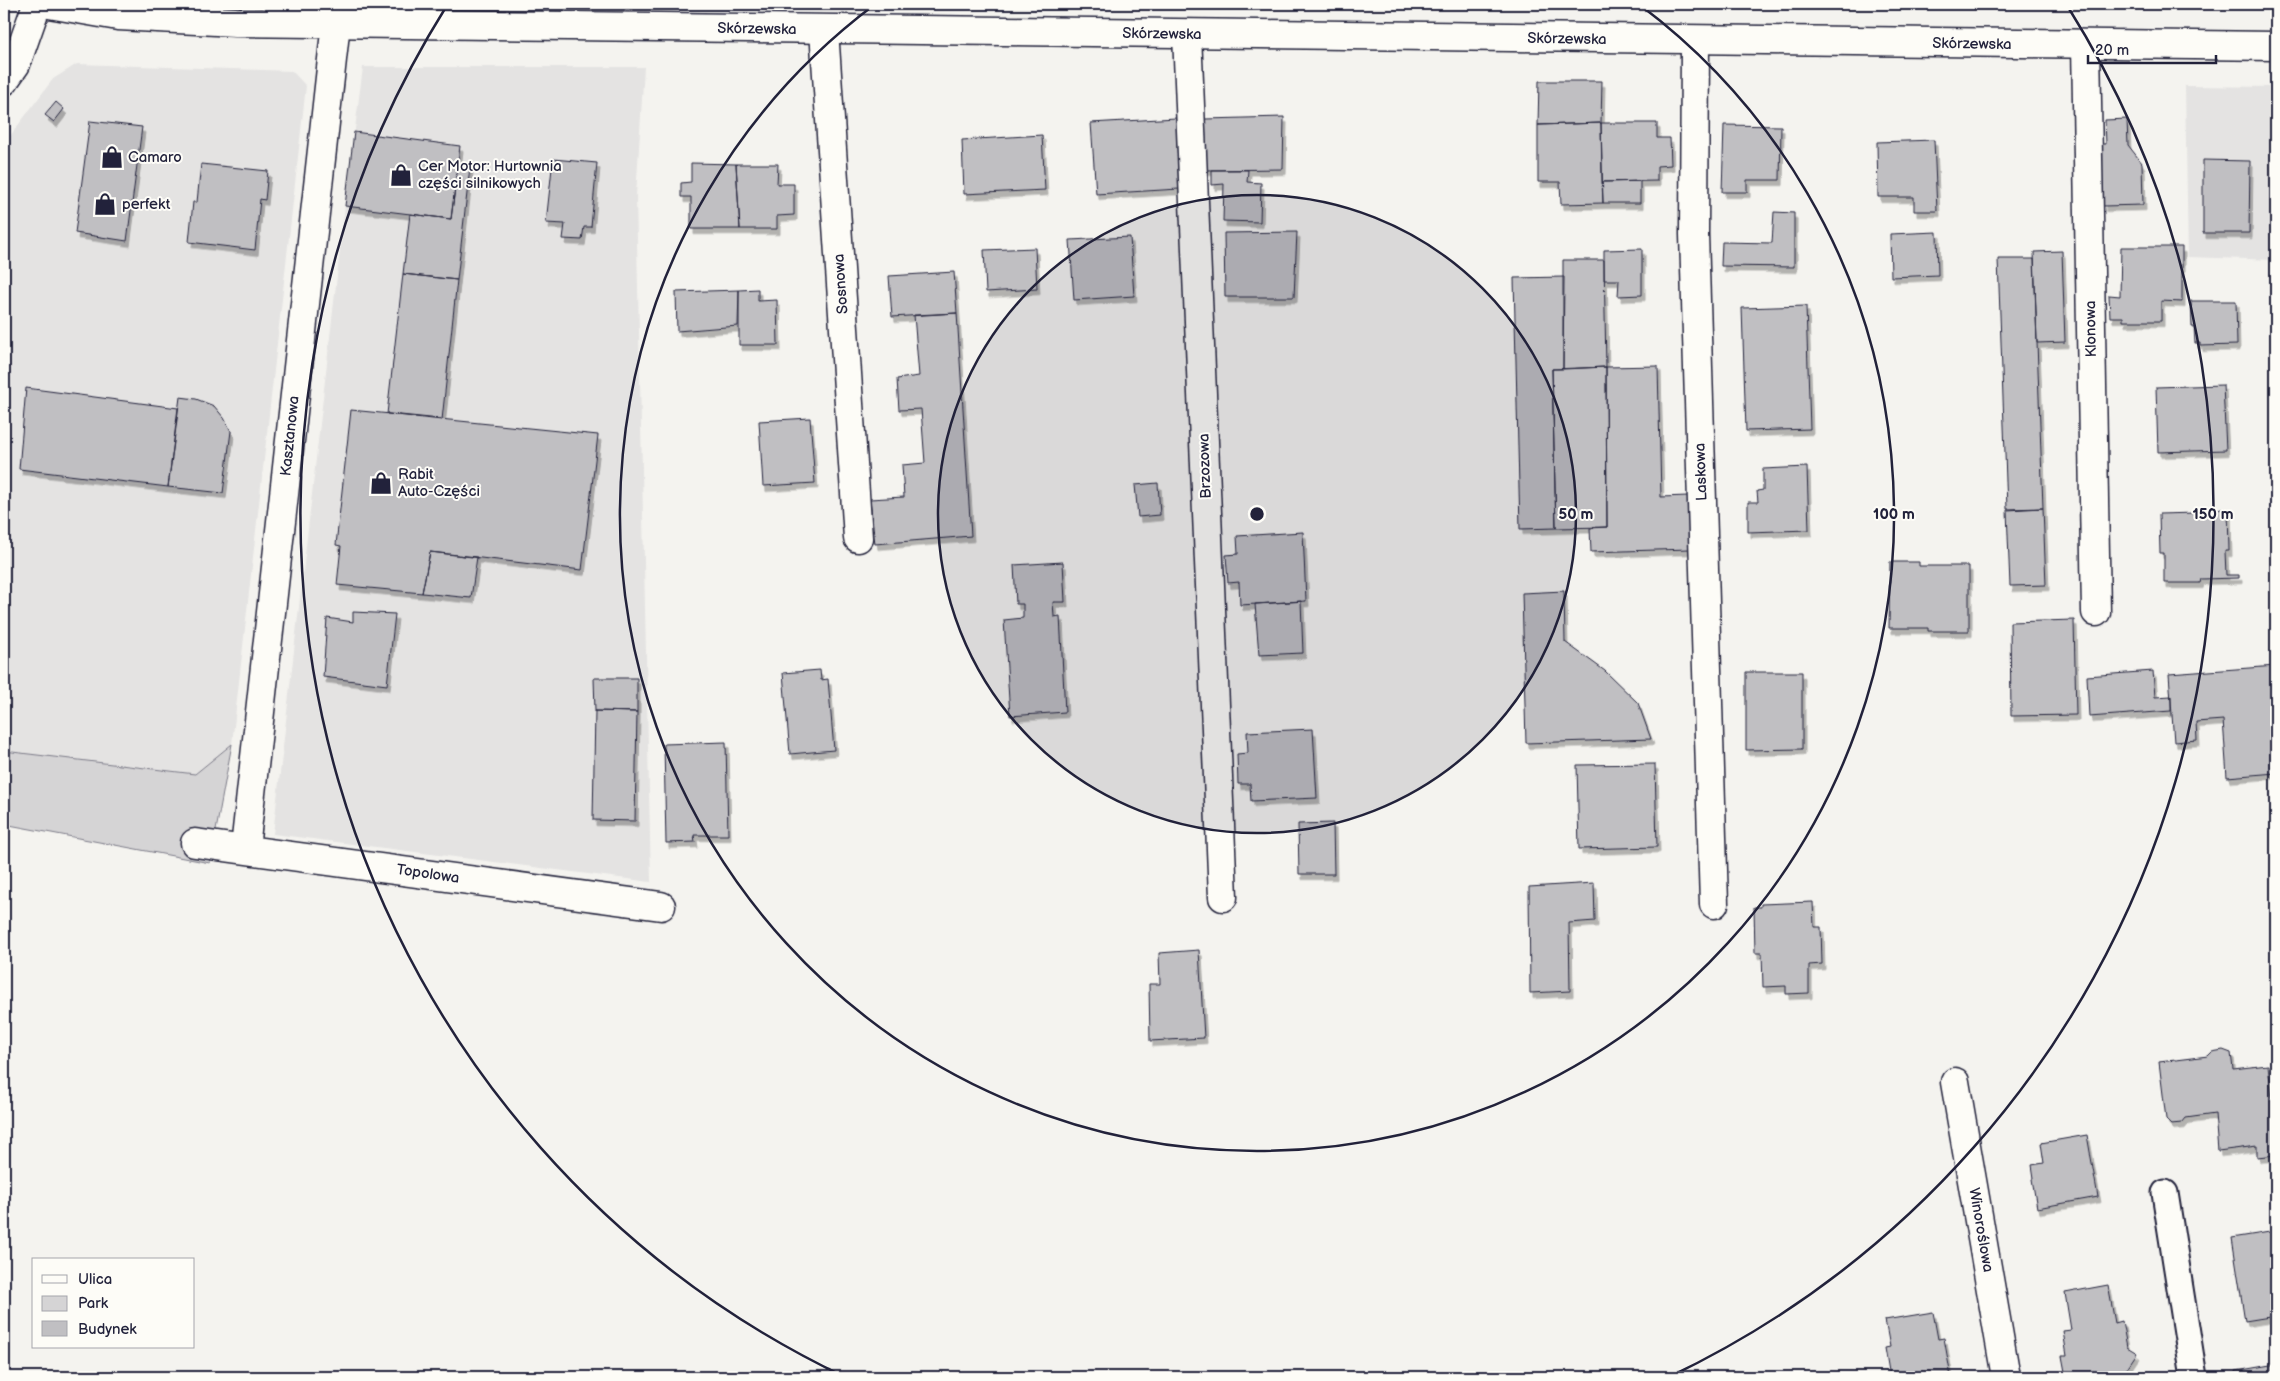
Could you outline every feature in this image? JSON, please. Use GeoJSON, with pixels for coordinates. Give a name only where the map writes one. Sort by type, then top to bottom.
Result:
{"type":"FeatureCollection","features":[{"type":"Feature","properties":{"kind":"street"},"geometry":{"type":"LineString","coordinates":[[4,81],[16,64],[36,4]]}},
{"type":"Feature","properties":{"kind":"street","name":"Skórzewska"},"geometry":{"type":"LineString","coordinates":[[49,4],[118,16],[168,20],[1695,41],[2276,46]]}},
{"type":"Feature","properties":{"kind":"street","name":"Kasztanowa"},"geometry":{"type":"LineString","coordinates":[[245,848],[336,23]]}},
{"type":"Feature","properties":{"kind":"street","name":"Sosnowa"},"geometry":{"type":"LineString","coordinates":[[824,30],[858,538]]}},
{"type":"Feature","properties":{"kind":"street","name":"Brzozowa"},"geometry":{"type":"LineString","coordinates":[[1187,34],[1222,897]]}},
{"type":"Feature","properties":{"kind":"street","name":"Laskowa"},"geometry":{"type":"LineString","coordinates":[[1695,41],[1694,234],[1714,904]]}},
{"type":"Feature","properties":{"kind":"street","name":"Klonowa"},"geometry":{"type":"LineString","coordinates":[[2086,45],[2096,612]]}},
{"type":"Feature","properties":{"kind":"street","name":"Topolowa"},"geometry":{"type":"LineString","coordinates":[[196,843],[245,848],[661,906]]}},
{"type":"Feature","properties":{"kind":"street","name":"Winoroślowa"},"geometry":{"type":"LineString","coordinates":[[1955,1082],[2006,1377]]}},
{"type":"Feature","properties":{"kind":"lane"},"geometry":{"type":"LineString","coordinates":[[2166,1193],[2194,1377]]}},
{"type":"Feature","properties":{"kind":"shaded area"},"geometry":{"type":"Polygon","coordinates":[[[77,64],[292,71],[306,86],[232,744],[195,774],[4,751],[4,144],[53,79],[77,64]]]}},
{"type":"Feature","properties":{"kind":"shaded area"},"geometry":{"type":"Polygon","coordinates":[[[363,67],[644,67],[636,196],[651,882],[273,834],[345,206],[363,67]]]}},
{"type":"Feature","properties":{"kind":"shaded area"},"geometry":{"type":"Polygon","coordinates":[[[2185,86],[2276,87],[2276,260],[2188,257],[2185,86]]]}},
{"type":"Feature","properties":{"kind":"green space"},"geometry":{"type":"Polygon","coordinates":[[[232,744],[210,863],[4,824],[4,751],[195,774],[232,744]]]}},
{"type":"Feature","properties":{"kind":"building"},"geometry":{"type":"Polygon","coordinates":[[[1539,81],[1602,81],[1601,123],[1538,125],[1539,81]]]}},
{"type":"Feature","properties":{"kind":"building"},"geometry":{"type":"Polygon","coordinates":[[[56,102],[64,109],[54,122],[45,115],[56,102]]]}},
{"type":"Feature","properties":{"kind":"building"},"geometry":{"type":"Polygon","coordinates":[[[1284,117],[1283,169],[1204,170],[1205,119],[1284,117]]]}},
{"type":"Feature","properties":{"kind":"building"},"geometry":{"type":"Polygon","coordinates":[[[1176,118],[1179,189],[1096,194],[1091,123],[1176,118]]]}},
{"type":"Feature","properties":{"kind":"building"},"geometry":{"type":"Polygon","coordinates":[[[2127,119],[2128,145],[2142,163],[2143,205],[2103,206],[2102,144],[2106,144],[2105,120],[2127,119]]]}},
{"type":"Feature","properties":{"kind":"building"},"geometry":{"type":"Polygon","coordinates":[[[90,121],[142,127],[127,241],[75,233],[90,121]]]}},
{"type":"Feature","properties":{"kind":"building"},"geometry":{"type":"Polygon","coordinates":[[[1601,123],[1657,123],[1657,138],[1670,138],[1671,165],[1657,166],[1657,181],[1602,182],[1601,123]]]}},
{"type":"Feature","properties":{"kind":"building"},"geometry":{"type":"Polygon","coordinates":[[[1601,123],[1603,203],[1561,204],[1560,182],[1538,182],[1538,125],[1601,123]]]}},
{"type":"Feature","properties":{"kind":"building"},"geometry":{"type":"Polygon","coordinates":[[[1724,125],[1781,126],[1780,180],[1747,180],[1747,192],[1722,192],[1724,125]]]}},
{"type":"Feature","properties":{"kind":"building"},"geometry":{"type":"Polygon","coordinates":[[[354,132],[460,146],[451,219],[345,206],[354,132]]]}},
{"type":"Feature","properties":{"kind":"building"},"geometry":{"type":"Polygon","coordinates":[[[1042,135],[1045,190],[964,194],[962,140],[1042,135]]]}},
{"type":"Feature","properties":{"kind":"building"},"geometry":{"type":"Polygon","coordinates":[[[1934,140],[1937,211],[1914,211],[1914,197],[1878,197],[1877,142],[1934,140]]]}},
{"type":"Feature","properties":{"kind":"building"},"geometry":{"type":"Polygon","coordinates":[[[553,159],[597,163],[591,227],[584,227],[582,240],[563,239],[565,224],[546,223],[553,159]]]}},
{"type":"Feature","properties":{"kind":"building"},"geometry":{"type":"Polygon","coordinates":[[[2203,160],[2250,161],[2249,233],[2203,233],[2203,160]]]}},
{"type":"Feature","properties":{"kind":"building"},"geometry":{"type":"Polygon","coordinates":[[[691,163],[736,164],[740,229],[691,229],[691,197],[681,197],[681,183],[691,182],[691,163]]]}},
{"type":"Feature","properties":{"kind":"building"},"geometry":{"type":"Polygon","coordinates":[[[201,164],[268,171],[265,200],[260,199],[255,250],[189,242],[193,202],[197,202],[201,164]]]}},
{"type":"Feature","properties":{"kind":"building"},"geometry":{"type":"Polygon","coordinates":[[[736,164],[778,164],[777,184],[794,184],[794,215],[777,216],[777,229],[740,229],[736,164]]]}},
{"type":"Feature","properties":{"kind":"building"},"geometry":{"type":"Polygon","coordinates":[[[458,166],[470,167],[457,280],[403,274],[410,214],[451,219],[458,166]]]}},
{"type":"Feature","properties":{"kind":"building"},"geometry":{"type":"Polygon","coordinates":[[[1212,170],[1248,170],[1247,182],[1261,183],[1260,222],[1223,221],[1224,184],[1212,185],[1212,170]]]}},
{"type":"Feature","properties":{"kind":"building"},"geometry":{"type":"Polygon","coordinates":[[[1640,181],[1640,203],[1603,203],[1602,182],[1640,181]]]}},
{"type":"Feature","properties":{"kind":"building"},"geometry":{"type":"Polygon","coordinates":[[[1774,212],[1794,213],[1794,267],[1721,266],[1722,242],[1772,243],[1774,212]]]}},
{"type":"Feature","properties":{"kind":"building"},"geometry":{"type":"Polygon","coordinates":[[[1297,232],[1294,297],[1225,297],[1224,233],[1297,232]]]}},
{"type":"Feature","properties":{"kind":"building"},"geometry":{"type":"Polygon","coordinates":[[[1937,232],[1938,275],[1891,277],[1890,234],[1937,232]]]}},
{"type":"Feature","properties":{"kind":"building"},"geometry":{"type":"Polygon","coordinates":[[[1130,237],[1134,296],[1074,300],[1070,240],[1130,237]]]}},
{"type":"Feature","properties":{"kind":"building"},"geometry":{"type":"Polygon","coordinates":[[[2121,247],[2182,247],[2182,302],[2161,301],[2161,321],[2123,321],[2123,317],[2110,317],[2109,295],[2120,296],[2121,247]]]}},
{"type":"Feature","properties":{"kind":"building"},"geometry":{"type":"Polygon","coordinates":[[[1035,248],[1037,289],[986,292],[984,250],[1035,248]]]}},
{"type":"Feature","properties":{"kind":"building"},"geometry":{"type":"Polygon","coordinates":[[[1642,249],[1642,295],[1618,296],[1619,280],[1604,280],[1604,250],[1642,249]]]}},
{"type":"Feature","properties":{"kind":"building"},"geometry":{"type":"Polygon","coordinates":[[[2062,251],[2065,342],[2037,343],[2034,252],[2062,251]]]}},
{"type":"Feature","properties":{"kind":"building"},"geometry":{"type":"Polygon","coordinates":[[[1998,259],[2034,259],[2043,508],[2007,509],[1998,259]]]}},
{"type":"Feature","properties":{"kind":"building"},"geometry":{"type":"Polygon","coordinates":[[[1563,260],[1604,260],[1606,367],[1563,369],[1563,260]]]}},
{"type":"Feature","properties":{"kind":"building"},"geometry":{"type":"Polygon","coordinates":[[[954,272],[957,313],[892,317],[889,276],[954,272]]]}},
{"type":"Feature","properties":{"kind":"building"},"geometry":{"type":"Polygon","coordinates":[[[403,274],[457,280],[442,420],[387,414],[403,274]]]}},
{"type":"Feature","properties":{"kind":"building"},"geometry":{"type":"Polygon","coordinates":[[[1564,277],[1563,369],[1552,369],[1556,528],[1520,529],[1514,278],[1564,277]]]}},
{"type":"Feature","properties":{"kind":"building"},"geometry":{"type":"Polygon","coordinates":[[[758,289],[758,301],[777,300],[778,345],[739,345],[739,290],[758,289]]]}},
{"type":"Feature","properties":{"kind":"building"},"geometry":{"type":"Polygon","coordinates":[[[739,290],[738,326],[677,331],[676,292],[739,290]]]}},
{"type":"Feature","properties":{"kind":"building"},"geometry":{"type":"Polygon","coordinates":[[[2191,301],[2236,301],[2237,345],[2200,346],[2200,343],[2195,343],[2191,301]]]}},
{"type":"Feature","properties":{"kind":"building"},"geometry":{"type":"Polygon","coordinates":[[[1806,306],[1810,429],[1746,431],[1742,308],[1806,306]]]}},
{"type":"Feature","properties":{"kind":"building"},"geometry":{"type":"Polygon","coordinates":[[[957,313],[971,536],[875,544],[870,499],[904,497],[902,465],[925,463],[921,409],[899,410],[897,379],[919,376],[914,315],[957,313]]]}},
{"type":"Feature","properties":{"kind":"building"},"geometry":{"type":"Polygon","coordinates":[[[1658,366],[1661,497],[1688,496],[1689,549],[1591,552],[1590,528],[1607,527],[1606,367],[1658,366]]]}},
{"type":"Feature","properties":{"kind":"building"},"geometry":{"type":"Polygon","coordinates":[[[1606,367],[1607,527],[1556,528],[1552,369],[1606,367]]]}},
{"type":"Feature","properties":{"kind":"building"},"geometry":{"type":"Polygon","coordinates":[[[2223,385],[2226,450],[2158,452],[2156,387],[2223,385]]]}},
{"type":"Feature","properties":{"kind":"building"},"geometry":{"type":"Polygon","coordinates":[[[26,388],[178,408],[168,487],[19,469],[26,388]]]}},
{"type":"Feature","properties":{"kind":"building"},"geometry":{"type":"Polygon","coordinates":[[[180,397],[196,399],[214,406],[224,418],[231,431],[223,493],[168,487],[180,397]]]}},
{"type":"Feature","properties":{"kind":"building"},"geometry":{"type":"Polygon","coordinates":[[[351,410],[598,435],[582,570],[430,552],[422,593],[337,585],[341,546],[336,545],[351,410]]]}},
{"type":"Feature","properties":{"kind":"building"},"geometry":{"type":"Polygon","coordinates":[[[810,418],[815,483],[763,486],[759,421],[810,418]]]}},
{"type":"Feature","properties":{"kind":"building"},"geometry":{"type":"Polygon","coordinates":[[[1807,467],[1809,530],[1748,532],[1748,502],[1758,502],[1757,491],[1763,490],[1763,469],[1807,467]]]}},
{"type":"Feature","properties":{"kind":"building"},"geometry":{"type":"Polygon","coordinates":[[[1158,483],[1160,515],[1138,517],[1135,485],[1158,483]]]}},
{"type":"Feature","properties":{"kind":"building"},"geometry":{"type":"Polygon","coordinates":[[[2043,508],[2046,585],[2010,586],[2007,510],[2043,508]]]}},
{"type":"Feature","properties":{"kind":"building"},"geometry":{"type":"Polygon","coordinates":[[[2228,509],[2229,551],[2225,551],[2226,575],[2239,575],[2239,578],[2201,579],[2200,583],[2164,583],[2164,553],[2160,553],[2159,514],[2196,513],[2196,510],[2228,509]]]}},
{"type":"Feature","properties":{"kind":"building"},"geometry":{"type":"Polygon","coordinates":[[[1303,532],[1306,601],[1240,605],[1239,582],[1228,583],[1226,555],[1238,554],[1237,536],[1303,532]]]}},
{"type":"Feature","properties":{"kind":"building"},"geometry":{"type":"Polygon","coordinates":[[[430,552],[477,557],[471,598],[422,593],[430,552]]]}},
{"type":"Feature","properties":{"kind":"building"},"geometry":{"type":"Polygon","coordinates":[[[1063,562],[1065,602],[1053,602],[1054,617],[1060,616],[1065,712],[1010,716],[1004,620],[1023,618],[1023,604],[1016,604],[1014,565],[1063,562]]]}},
{"type":"Feature","properties":{"kind":"building"},"geometry":{"type":"Polygon","coordinates":[[[1890,562],[1919,562],[1919,566],[1969,566],[1969,631],[1928,631],[1928,628],[1889,628],[1890,562]]]}},
{"type":"Feature","properties":{"kind":"building"},"geometry":{"type":"Polygon","coordinates":[[[1564,591],[1565,642],[1605,671],[1638,703],[1651,739],[1526,743],[1522,593],[1564,591]]]}},
{"type":"Feature","properties":{"kind":"building"},"geometry":{"type":"Polygon","coordinates":[[[1301,601],[1303,653],[1259,655],[1255,604],[1301,601]]]}},
{"type":"Feature","properties":{"kind":"building"},"geometry":{"type":"Polygon","coordinates":[[[353,612],[395,614],[387,685],[323,677],[327,618],[353,622],[353,612]]]}},
{"type":"Feature","properties":{"kind":"building"},"geometry":{"type":"Polygon","coordinates":[[[2074,620],[2076,715],[2011,716],[2010,622],[2074,620]]]}},
{"type":"Feature","properties":{"kind":"building"},"geometry":{"type":"Polygon","coordinates":[[[2276,666],[2276,773],[2227,777],[2223,720],[2196,722],[2197,740],[2174,742],[2169,674],[2276,666]]]}},
{"type":"Feature","properties":{"kind":"building"},"geometry":{"type":"Polygon","coordinates":[[[820,670],[821,680],[828,679],[834,750],[790,754],[783,673],[820,670]]]}},
{"type":"Feature","properties":{"kind":"building"},"geometry":{"type":"Polygon","coordinates":[[[2153,671],[2155,697],[2171,696],[2171,711],[2089,717],[2087,676],[2153,671]]]}},
{"type":"Feature","properties":{"kind":"building"},"geometry":{"type":"Polygon","coordinates":[[[1746,672],[1802,672],[1802,749],[1746,750],[1746,672]]]}},
{"type":"Feature","properties":{"kind":"building"},"geometry":{"type":"Polygon","coordinates":[[[594,678],[637,678],[637,712],[595,711],[594,678]]]}},
{"type":"Feature","properties":{"kind":"building"},"geometry":{"type":"Polygon","coordinates":[[[595,711],[637,712],[635,821],[593,820],[595,711]]]}},
{"type":"Feature","properties":{"kind":"building"},"geometry":{"type":"Polygon","coordinates":[[[1313,729],[1317,798],[1251,801],[1250,784],[1238,784],[1237,754],[1248,753],[1247,732],[1313,729]]]}},
{"type":"Feature","properties":{"kind":"building"},"geometry":{"type":"Polygon","coordinates":[[[726,742],[728,835],[694,835],[695,842],[666,843],[664,744],[726,742]]]}},
{"type":"Feature","properties":{"kind":"building"},"geometry":{"type":"Polygon","coordinates":[[[1655,764],[1657,847],[1579,849],[1577,765],[1655,764]]]}},
{"type":"Feature","properties":{"kind":"building"},"geometry":{"type":"Polygon","coordinates":[[[1333,823],[1334,874],[1299,874],[1298,824],[1333,823]]]}},
{"type":"Feature","properties":{"kind":"building"},"geometry":{"type":"Polygon","coordinates":[[[1594,883],[1595,921],[1569,923],[1570,991],[1530,993],[1529,887],[1594,883]]]}},
{"type":"Feature","properties":{"kind":"building"},"geometry":{"type":"Polygon","coordinates":[[[1813,902],[1814,927],[1821,927],[1822,964],[1809,965],[1809,993],[1786,994],[1786,986],[1763,987],[1762,953],[1755,953],[1754,907],[1761,907],[1761,904],[1813,902]]]}},
{"type":"Feature","properties":{"kind":"building"},"geometry":{"type":"Polygon","coordinates":[[[1199,950],[1204,1038],[1150,1041],[1149,984],[1160,984],[1159,953],[1199,950]]]}},
{"type":"Feature","properties":{"kind":"building"},"geometry":{"type":"Polygon","coordinates":[[[2223,1050],[2231,1053],[2233,1069],[2268,1065],[2274,1115],[2276,1115],[2276,1155],[2257,1157],[2257,1146],[2218,1151],[2215,1114],[2186,1118],[2182,1123],[2171,1124],[2166,1119],[2159,1062],[2208,1056],[2212,1052],[2223,1050]]]}},
{"type":"Feature","properties":{"kind":"building"},"geometry":{"type":"Polygon","coordinates":[[[2087,1135],[2098,1197],[2037,1208],[2032,1179],[2034,1178],[2032,1165],[2044,1163],[2041,1143],[2087,1135]]]}},
{"type":"Feature","properties":{"kind":"building"},"geometry":{"type":"Polygon","coordinates":[[[2276,1231],[2276,1316],[2245,1321],[2232,1238],[2276,1231]]]}},
{"type":"Feature","properties":{"kind":"building"},"geometry":{"type":"Polygon","coordinates":[[[2108,1285],[2115,1323],[2122,1321],[2127,1347],[2137,1353],[2121,1377],[2066,1377],[2062,1356],[2067,1356],[2063,1331],[2071,1330],[2065,1293],[2108,1285]]]}},
{"type":"Feature","properties":{"kind":"building"},"geometry":{"type":"Polygon","coordinates":[[[1933,1312],[1938,1339],[1944,1338],[1951,1377],[1890,1377],[1885,1348],[1890,1347],[1885,1320],[1933,1312]]]}},
{"type":"Feature","properties":{"kind":"building"},"geometry":{"type":"Polygon","coordinates":[[[2276,1364],[2276,1377],[2237,1377],[2236,1371],[2276,1364]]]}},
{"type":"Feature","properties":{"kind":"place","name":"Camaro"},"geometry":{"type":"Point","coordinates":[112,157]}},
{"type":"Feature","properties":{"kind":"place","name":"Cer Motor: Hurtownia części silnikowych"},"geometry":{"type":"Point","coordinates":[401,175]}},
{"type":"Feature","properties":{"kind":"place","name":"perfekt"},"geometry":{"type":"Point","coordinates":[105,204]}},
{"type":"Feature","properties":{"kind":"place","name":"Rabit Auto-Części"},"geometry":{"type":"Point","coordinates":[381,483]}}]}
